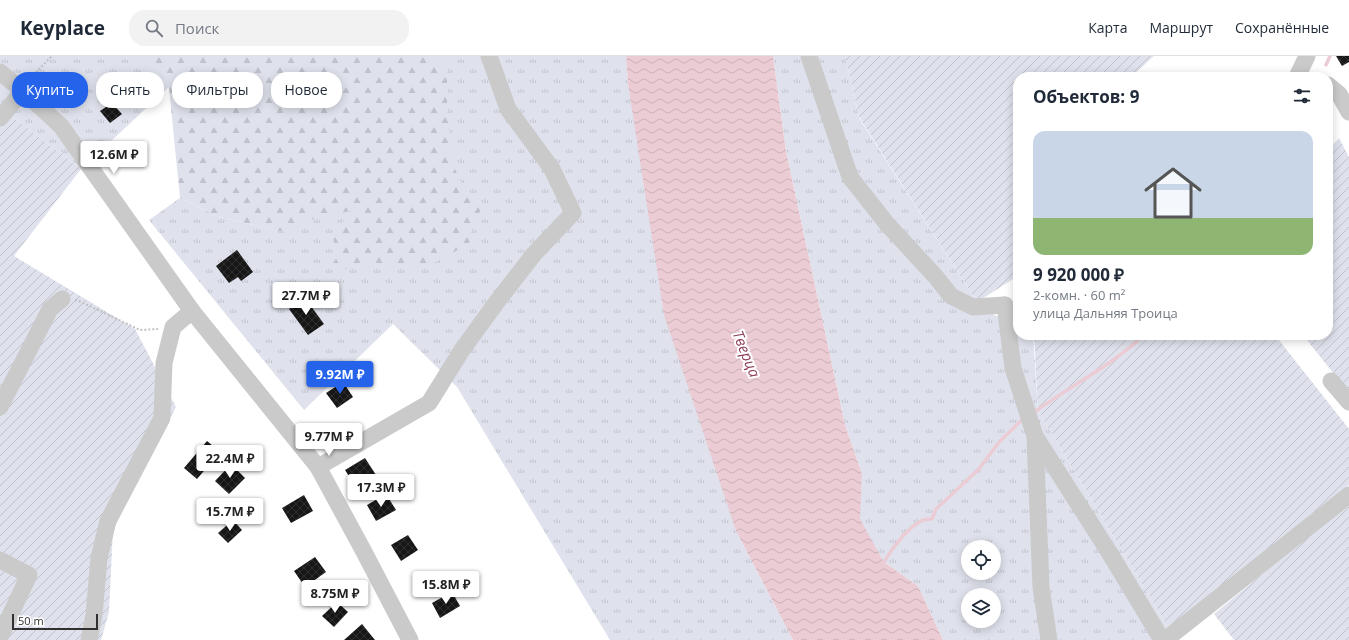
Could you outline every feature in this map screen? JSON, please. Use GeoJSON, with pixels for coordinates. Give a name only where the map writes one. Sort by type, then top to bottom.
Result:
{"type":"FeatureCollection","features":[{"type":"Feature","properties":{"kind":"street"},"geometry":{"type":"LineString","coordinates":[[318,467],[429,403],[462,350],[496,303],[534,254],[573,213],[552,169],[508,109],[489,56]]}},
{"type":"Feature","properties":{"kind":"street"},"geometry":{"type":"LineString","coordinates":[[809,56],[850,177],[887,224],[936,277],[951,296],[973,307],[1012,300],[1013,368],[1035,436],[1109,552],[1162,640]]}},
{"type":"Feature","properties":{"kind":"street"},"geometry":{"type":"LineString","coordinates":[[1304,72],[1307,56]]}},
{"type":"Feature","properties":{"kind":"street"},"geometry":{"type":"LineString","coordinates":[[0,72],[12,82]]}},
{"type":"Feature","properties":{"kind":"street"},"geometry":{"type":"LineString","coordinates":[[1333,89],[1339,94],[1349,112]]}},
{"type":"Feature","properties":{"kind":"street"},"geometry":{"type":"LineString","coordinates":[[0,118],[12,104]]}},
{"type":"Feature","properties":{"kind":"street"},"geometry":{"type":"LineString","coordinates":[[41,108],[61,126],[192,311],[318,467],[410,640]]}},
{"type":"Feature","properties":{"kind":"street"},"geometry":{"type":"LineString","coordinates":[[0,407],[50,309],[62,299]]}},
{"type":"Feature","properties":{"kind":"street"},"geometry":{"type":"LineString","coordinates":[[89,640],[94,615],[99,558],[108,521],[162,418],[164,363],[173,327],[192,311]]}},
{"type":"Feature","properties":{"kind":"street"},"geometry":{"type":"LineString","coordinates":[[1332,381],[1349,402]]}},
{"type":"Feature","properties":{"kind":"street"},"geometry":{"type":"LineString","coordinates":[[1035,436],[1042,587],[1049,640]]}},
{"type":"Feature","properties":{"kind":"street"},"geometry":{"type":"LineString","coordinates":[[1165,640],[1349,495]]}},
{"type":"Feature","properties":{"kind":"street"},"geometry":{"type":"LineString","coordinates":[[0,560],[29,575],[0,637]]}},
{"type":"Feature","properties":{"kind":"path"},"geometry":{"type":"LineString","coordinates":[[35,72],[52,56]]}},
{"type":"Feature","properties":{"kind":"path"},"geometry":{"type":"LineString","coordinates":[[62,299],[79,301],[140,330],[173,327]]}},
{"type":"Feature","properties":{"kind":"green space"},"geometry":{"type":"Polygon","coordinates":[[[0,56],[141,56],[155,72],[96,72],[96,108],[146,108],[81,169],[0,107],[0,56]]]}},
{"type":"Feature","properties":{"kind":"green space"},"geometry":{"type":"Polygon","coordinates":[[[141,56],[438,56],[447,70],[447,116],[455,169],[465,190],[484,207],[473,220],[469,244],[428,266],[329,269],[346,244],[336,246],[332,237],[351,211],[318,217],[283,232],[217,216],[180,198],[169,88],[164,82],[164,72],[155,72],[141,56]]]}},
{"type":"Feature","properties":{"kind":"green space"},"geometry":{"type":"Polygon","coordinates":[[[353,56],[626,56],[628,84],[736,531],[793,640],[610,640],[457,387],[393,324],[304,410],[149,220],[180,198],[217,216],[283,232],[332,108],[342,108],[342,84],[353,56]]]}},
{"type":"Feature","properties":{"kind":"green space"},"geometry":{"type":"Polygon","coordinates":[[[773,56],[845,56],[859,118],[977,302],[996,316],[1013,312],[1013,340],[1033,340],[1038,411],[1169,629],[1160,640],[943,640],[918,586],[884,562],[859,519],[862,474],[845,425],[786,151],[773,56]]]}},
{"type":"Feature","properties":{"kind":"green space"},"geometry":{"type":"Polygon","coordinates":[[[845,56],[1154,56],[1136,72],[1013,72],[1013,279],[977,302],[859,117],[845,56]]]}},
{"type":"Feature","properties":{"kind":"green space"},"geometry":{"type":"Polygon","coordinates":[[[164,81],[169,87],[164,92],[164,81]]]}},
{"type":"Feature","properties":{"kind":"green space"},"geometry":{"type":"Polygon","coordinates":[[[0,107],[81,169],[14,256],[135,329],[176,407],[113,529],[109,612],[101,640],[0,640],[0,107]]]}},
{"type":"Feature","properties":{"kind":"green space"},"geometry":{"type":"Polygon","coordinates":[[[1339,138],[1349,157],[1349,393],[1307,340],[1333,340],[1333,145],[1339,138]]]}},
{"type":"Feature","properties":{"kind":"green space"},"geometry":{"type":"Polygon","coordinates":[[[1034,340],[1279,340],[1349,429],[1349,485],[1169,629],[1038,411],[1034,340]]]}},
{"type":"Feature","properties":{"kind":"green space"},"geometry":{"type":"Polygon","coordinates":[[[1349,502],[1349,640],[1234,640],[1214,614],[1349,502]]]}},
{"type":"Feature","properties":{"kind":"water","name":"Тверца"},"geometry":{"type":"Polygon","coordinates":[[[626,56],[773,56],[786,151],[845,425],[862,474],[860,519],[884,562],[918,586],[943,640],[793,640],[736,531],[664,315],[628,84],[626,56]]]}},
{"type":"Feature","properties":{"kind":"building"},"geometry":{"type":"Polygon","coordinates":[[[1336,56],[1349,56],[1349,62],[1342,66],[1336,56]]]}},
{"type":"Feature","properties":{"kind":"building"},"geometry":{"type":"Polygon","coordinates":[[[104,108],[117,108],[122,114],[110,123],[100,111],[104,108]]]}},
{"type":"Feature","properties":{"kind":"building"},"geometry":{"type":"Polygon","coordinates":[[[237,250],[253,272],[241,281],[238,277],[229,283],[216,266],[237,250]]]}},
{"type":"Feature","properties":{"kind":"building"},"geometry":{"type":"Polygon","coordinates":[[[305,298],[324,324],[308,335],[289,309],[305,298]]]}},
{"type":"Feature","properties":{"kind":"building"},"geometry":{"type":"Polygon","coordinates":[[[343,382],[353,397],[337,408],[326,393],[343,382]]]}},
{"type":"Feature","properties":{"kind":"building"},"geometry":{"type":"Polygon","coordinates":[[[207,441],[220,452],[197,479],[184,468],[207,441]]]}},
{"type":"Feature","properties":{"kind":"building"},"geometry":{"type":"Polygon","coordinates":[[[365,458],[376,475],[356,487],[345,470],[365,458]]]}},
{"type":"Feature","properties":{"kind":"building"},"geometry":{"type":"Polygon","coordinates":[[[231,464],[245,478],[229,494],[215,481],[231,464]]]}},
{"type":"Feature","properties":{"kind":"building"},"geometry":{"type":"Polygon","coordinates":[[[386,494],[396,510],[376,521],[367,505],[386,494]]]}},
{"type":"Feature","properties":{"kind":"building"},"geometry":{"type":"Polygon","coordinates":[[[304,495],[313,511],[291,523],[282,508],[304,495]]]}},
{"type":"Feature","properties":{"kind":"building"},"geometry":{"type":"Polygon","coordinates":[[[233,520],[242,530],[228,543],[218,533],[233,520]]]}},
{"type":"Feature","properties":{"kind":"building"},"geometry":{"type":"Polygon","coordinates":[[[408,535],[418,550],[401,561],[391,545],[408,535]]]}},
{"type":"Feature","properties":{"kind":"building"},"geometry":{"type":"Polygon","coordinates":[[[315,557],[326,572],[305,587],[294,571],[315,557]]]}},
{"type":"Feature","properties":{"kind":"building"},"geometry":{"type":"Polygon","coordinates":[[[452,592],[460,606],[440,618],[432,603],[452,592]]]}},
{"type":"Feature","properties":{"kind":"building"},"geometry":{"type":"Polygon","coordinates":[[[337,602],[348,612],[334,627],[322,616],[337,602]]]}},
{"type":"Feature","properties":{"kind":"building"},"geometry":{"type":"Polygon","coordinates":[[[362,624],[375,640],[344,640],[362,624]]]}},
{"type":"Feature","properties":{"kind":"waterway"},"geometry":{"type":"LineString","coordinates":[[1326,65],[1330,56]]}},
{"type":"Feature","properties":{"kind":"waterway"},"geometry":{"type":"LineString","coordinates":[[1036,411],[1119,356],[1139,340]]}},
{"type":"Feature","properties":{"kind":"waterway"},"geometry":{"type":"LineString","coordinates":[[884,562],[896,544],[917,523],[923,520],[932,519],[936,509],[978,470],[1000,441],[1023,419]]}}]}
